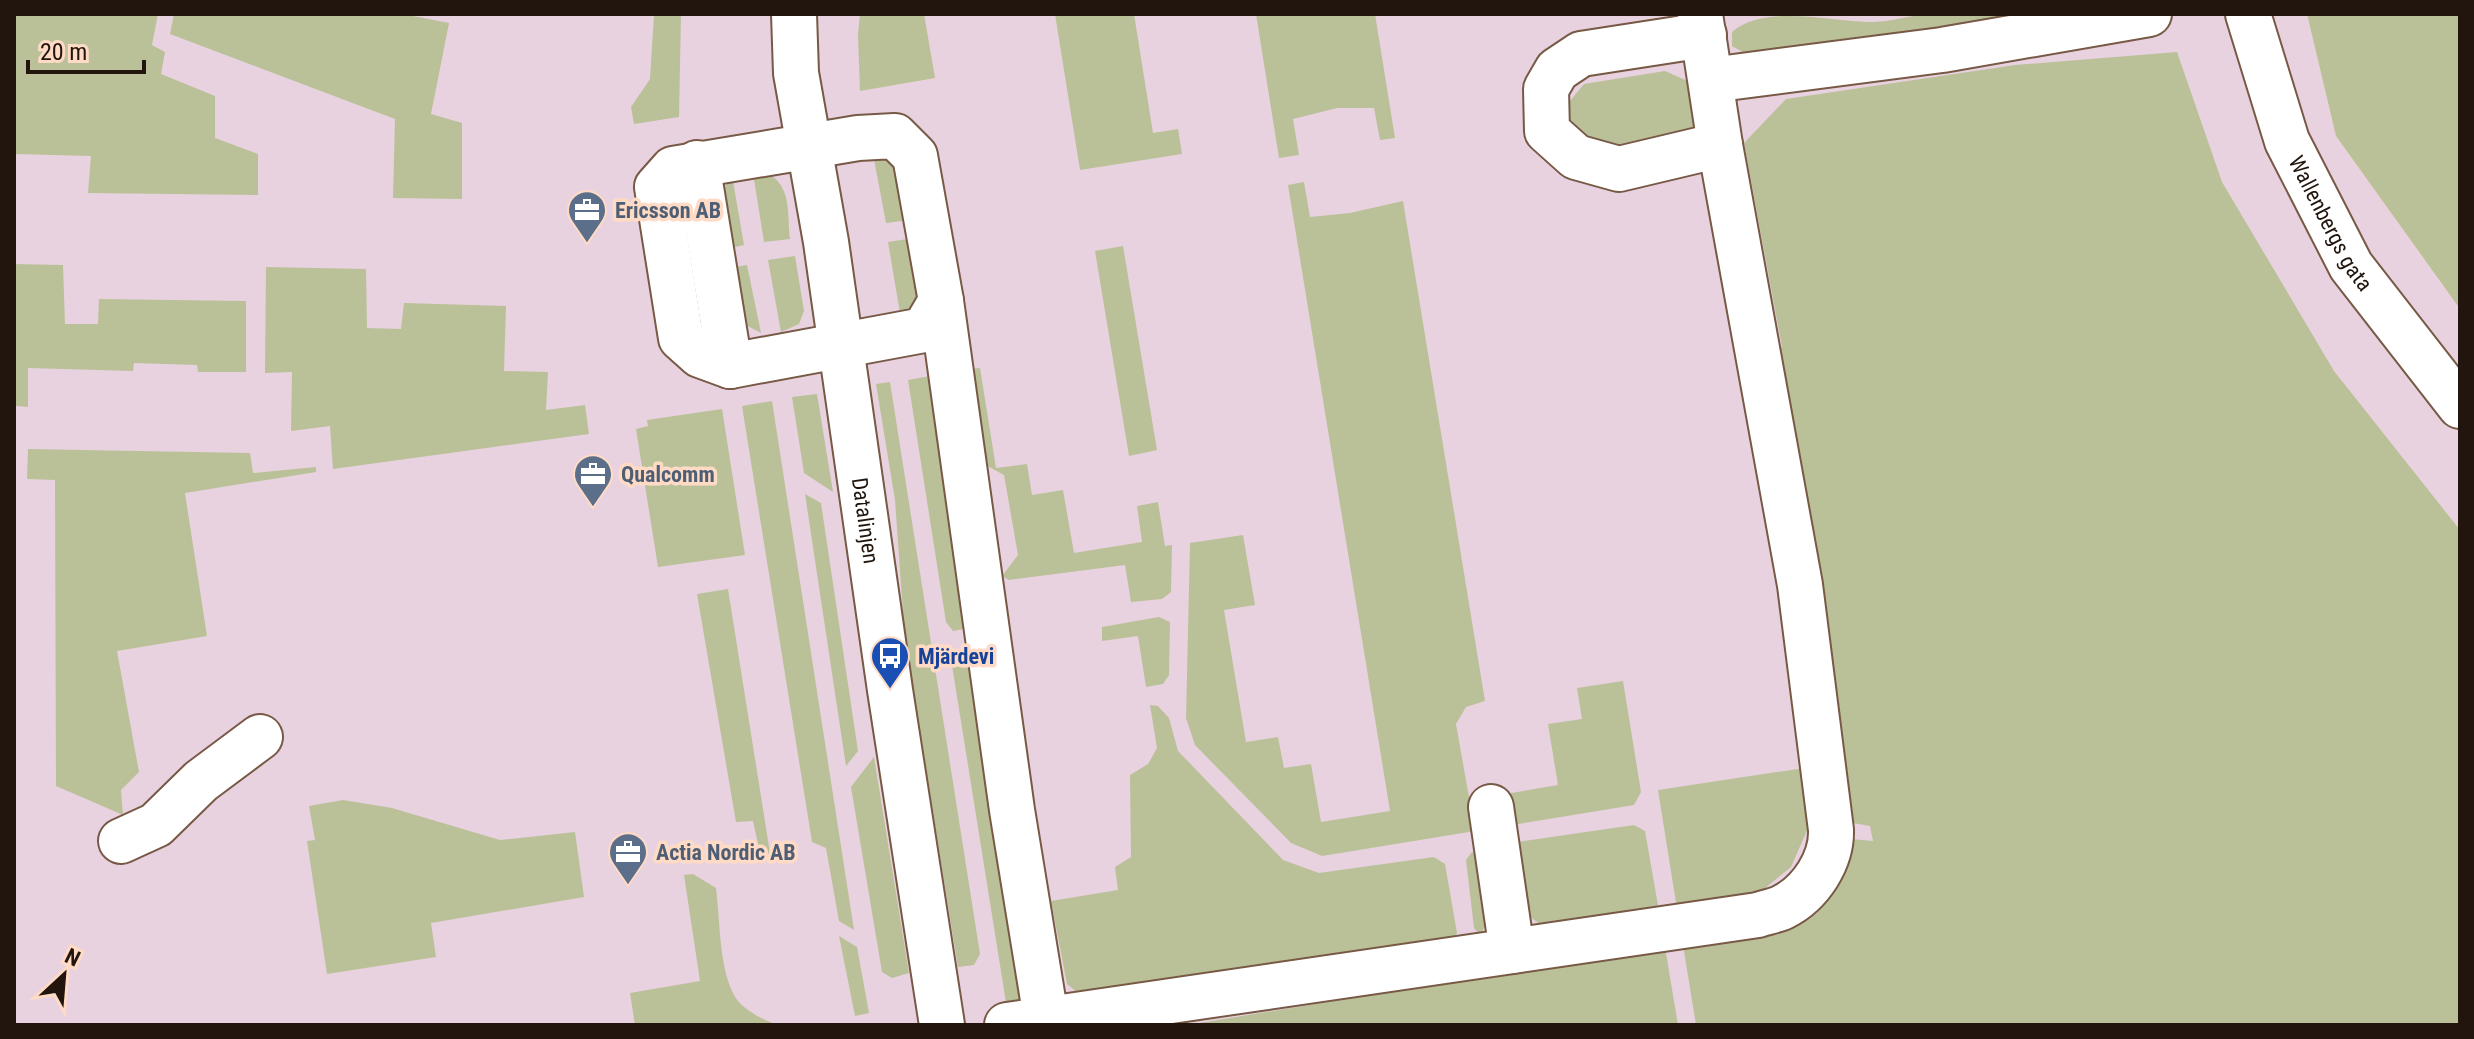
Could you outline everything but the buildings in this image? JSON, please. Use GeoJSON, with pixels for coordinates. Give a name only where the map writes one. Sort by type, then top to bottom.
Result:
{"type":"FeatureCollection","features":[{"type":"Feature","properties":{"kind":"street","name":"Datalinjen"},"geometry":{"type":"LineString","coordinates":[[794,14],[796,73],[826,242],[942,1025]]}},
{"type":"Feature","properties":{"kind":"street"},"geometry":{"type":"LineString","coordinates":[[1711,80],[1942,50],[2149,14]]}},
{"type":"Feature","properties":{"kind":"street","name":"Wallenbergs gata"},"geometry":{"type":"LineString","coordinates":[[2248,14],[2287,141],[2351,266],[2460,406]]}},
{"type":"Feature","properties":{"kind":"street"},"geometry":{"type":"LineString","coordinates":[[941,301],[924,330],[730,366],[700,355],[681,338],[657,187],[673,169],[697,163],[858,138],[895,136],[915,156],[941,301],[1012,810],[1027,1021],[1758,915],[1783,907],[1803,893],[1818,874],[1831,843],[1800,585],[1720,145],[1702,25],[1581,54],[1557,70],[1546,89],[1547,131],[1576,157],[1619,169],[1720,145]]}},
{"type":"Feature","properties":{"kind":"street"},"geometry":{"type":"LineString","coordinates":[[121,841],[156,825],[201,781],[260,737]]}},
{"type":"Feature","properties":{"kind":"street"},"geometry":{"type":"LineString","coordinates":[[1491,807],[1512,951]]}},
{"type":"Feature","properties":{"kind":"shaded area"},"geometry":{"type":"Polygon","coordinates":[[[14,14],[2307,14],[2336,136],[2460,309],[2460,1025],[14,1025],[14,14]]]}},
{"type":"Feature","properties":{"kind":"green space"},"geometry":{"type":"Polygon","coordinates":[[[14,14],[158,14],[152,45],[165,52],[161,74],[215,96],[215,138],[258,154],[258,195],[88,193],[91,156],[14,154],[14,14]]]}},
{"type":"Feature","properties":{"kind":"green space"},"geometry":{"type":"Polygon","coordinates":[[[174,14],[403,14],[449,23],[431,114],[462,123],[462,199],[393,198],[395,119],[170,34],[174,14]]]}},
{"type":"Feature","properties":{"kind":"green space"},"geometry":{"type":"Polygon","coordinates":[[[654,14],[681,14],[679,117],[634,124],[631,107],[650,79],[654,14]]]}},
{"type":"Feature","properties":{"kind":"green space"},"geometry":{"type":"Polygon","coordinates":[[[860,14],[924,14],[935,78],[860,91],[860,14]]]}},
{"type":"Feature","properties":{"kind":"green space"},"geometry":{"type":"Polygon","coordinates":[[[1055,14],[1134,14],[1153,133],[1178,129],[1182,154],[1080,170],[1055,14]]]}},
{"type":"Feature","properties":{"kind":"green space"},"geometry":{"type":"Polygon","coordinates":[[[1256,14],[1375,14],[1395,138],[1380,140],[1374,108],[1337,108],[1293,119],[1299,155],[1279,158],[1256,14]]]}},
{"type":"Feature","properties":{"kind":"green space"},"geometry":{"type":"Polygon","coordinates":[[[1923,14],[2112,14],[1772,69],[1732,46],[1732,32],[1745,23],[1761,18],[1796,16],[1874,22],[1923,14]]]}},
{"type":"Feature","properties":{"kind":"green space"},"geometry":{"type":"Polygon","coordinates":[[[2307,14],[2460,14],[2460,309],[2336,136],[2307,14]]]}},
{"type":"Feature","properties":{"kind":"green space"},"geometry":{"type":"Polygon","coordinates":[[[2177,52],[2222,182],[2334,371],[2460,530],[2460,1025],[1696,1025],[1683,945],[1759,935],[1816,914],[1845,875],[1851,839],[1873,841],[1870,826],[1853,823],[1779,348],[1782,347],[1744,143],[1786,99],[2015,65],[2177,52]]]}},
{"type":"Feature","properties":{"kind":"green space"},"geometry":{"type":"Polygon","coordinates":[[[1665,71],[1692,83],[1701,127],[1617,160],[1571,140],[1565,107],[1584,84],[1665,71]]]}},
{"type":"Feature","properties":{"kind":"green space"},"geometry":{"type":"Polygon","coordinates":[[[873,154],[899,161],[910,220],[886,223],[873,154]]]}},
{"type":"Feature","properties":{"kind":"green space"},"geometry":{"type":"Polygon","coordinates":[[[766,172],[784,192],[790,239],[764,242],[753,173],[766,172]]]}},
{"type":"Feature","properties":{"kind":"green space"},"geometry":{"type":"Polygon","coordinates":[[[733,181],[744,245],[731,248],[723,194],[726,185],[733,181]]]}},
{"type":"Feature","properties":{"kind":"green space"},"geometry":{"type":"Polygon","coordinates":[[[1304,182],[1310,217],[1350,213],[1403,201],[1485,701],[1466,707],[1456,724],[1475,831],[1322,856],[1291,843],[1195,745],[1186,718],[1190,543],[1243,535],[1255,605],[1224,610],[1246,742],[1278,737],[1284,768],[1311,764],[1321,822],[1390,811],[1288,185],[1304,182]]]}},
{"type":"Feature","properties":{"kind":"green space"},"geometry":{"type":"Polygon","coordinates":[[[914,238],[922,294],[916,308],[900,313],[888,242],[914,238]]]}},
{"type":"Feature","properties":{"kind":"green space"},"geometry":{"type":"Polygon","coordinates":[[[1123,246],[1157,450],[1129,456],[1095,251],[1123,246]]]}},
{"type":"Feature","properties":{"kind":"green space"},"geometry":{"type":"Polygon","coordinates":[[[795,256],[804,311],[799,324],[781,332],[768,260],[795,256]]]}},
{"type":"Feature","properties":{"kind":"green space"},"geometry":{"type":"Polygon","coordinates":[[[14,264],[63,265],[65,324],[98,324],[99,299],[246,301],[246,372],[198,372],[197,365],[134,363],[133,371],[28,368],[28,407],[16,406],[14,264]]]}},
{"type":"Feature","properties":{"kind":"green space"},"geometry":{"type":"Polygon","coordinates":[[[747,265],[761,333],[744,324],[734,267],[747,265]]]}},
{"type":"Feature","properties":{"kind":"green space"},"geometry":{"type":"Polygon","coordinates":[[[266,267],[366,269],[367,328],[401,329],[404,303],[506,306],[504,371],[548,372],[546,410],[585,405],[589,434],[333,469],[330,426],[291,431],[292,372],[265,373],[266,267]]]}},
{"type":"Feature","properties":{"kind":"green space"},"geometry":{"type":"Polygon","coordinates":[[[980,368],[996,468],[1027,464],[1032,495],[1063,490],[1074,553],[1142,542],[1137,506],[1158,502],[1165,546],[1172,545],[1171,592],[1162,599],[1131,602],[1125,565],[1009,580],[1002,576],[1018,555],[1004,475],[982,463],[968,369],[980,368]]]}},
{"type":"Feature","properties":{"kind":"green space"},"geometry":{"type":"Polygon","coordinates":[[[936,375],[969,628],[953,631],[946,622],[908,380],[936,375]]]}},
{"type":"Feature","properties":{"kind":"green space"},"geometry":{"type":"Polygon","coordinates":[[[890,382],[980,954],[974,965],[958,967],[905,641],[895,500],[876,384],[890,382]]]}},
{"type":"Feature","properties":{"kind":"green space"},"geometry":{"type":"Polygon","coordinates":[[[817,394],[833,492],[804,473],[792,397],[817,394]]]}},
{"type":"Feature","properties":{"kind":"green space"},"geometry":{"type":"Polygon","coordinates":[[[772,401],[854,930],[839,921],[826,848],[812,842],[742,406],[772,401]]]}},
{"type":"Feature","properties":{"kind":"green space"},"geometry":{"type":"Polygon","coordinates":[[[722,409],[745,555],[658,567],[636,429],[648,426],[647,420],[722,409]]]}},
{"type":"Feature","properties":{"kind":"green space"},"geometry":{"type":"Polygon","coordinates":[[[28,449],[250,453],[253,473],[316,467],[316,472],[185,493],[207,636],[117,651],[139,772],[121,790],[123,815],[56,786],[55,480],[27,479],[28,449]]]}},
{"type":"Feature","properties":{"kind":"green space"},"geometry":{"type":"Polygon","coordinates":[[[805,494],[821,503],[858,751],[846,766],[805,494]]]}},
{"type":"Feature","properties":{"kind":"green space"},"geometry":{"type":"Polygon","coordinates":[[[728,589],[770,853],[760,864],[750,854],[758,844],[753,821],[736,822],[697,594],[728,589]]]}},
{"type":"Feature","properties":{"kind":"green space"},"geometry":{"type":"Polygon","coordinates":[[[1159,617],[1170,622],[1169,675],[1163,684],[1146,687],[1138,636],[1102,641],[1102,627],[1159,617]]]}},
{"type":"Feature","properties":{"kind":"green space"},"geometry":{"type":"Polygon","coordinates":[[[973,648],[1034,989],[1008,1015],[951,659],[955,650],[973,648]]]}},
{"type":"Feature","properties":{"kind":"green space"},"geometry":{"type":"Polygon","coordinates":[[[1623,681],[1641,792],[1634,805],[1506,826],[1500,795],[1558,785],[1548,724],[1582,719],[1577,688],[1623,681]]]}},
{"type":"Feature","properties":{"kind":"green space"},"geometry":{"type":"Polygon","coordinates":[[[1150,705],[1158,706],[1169,718],[1178,751],[1283,860],[1319,873],[1434,857],[1445,864],[1457,933],[1450,943],[1089,1002],[1067,984],[1051,901],[1118,890],[1115,867],[1131,857],[1130,775],[1148,764],[1157,748],[1150,705]]]}},
{"type":"Feature","properties":{"kind":"green space"},"geometry":{"type":"Polygon","coordinates":[[[874,757],[909,973],[892,978],[882,972],[851,787],[874,757]]]}},
{"type":"Feature","properties":{"kind":"green space"},"geometry":{"type":"Polygon","coordinates":[[[1804,768],[1809,826],[1791,867],[1759,893],[1677,909],[1658,790],[1804,768]]]}},
{"type":"Feature","properties":{"kind":"green space"},"geometry":{"type":"Polygon","coordinates":[[[343,800],[392,808],[500,840],[575,832],[584,897],[431,923],[436,957],[327,974],[307,841],[315,840],[309,806],[343,800]]]}},
{"type":"Feature","properties":{"kind":"green space"},"geometry":{"type":"Polygon","coordinates":[[[1634,825],[1645,831],[1659,911],[1547,929],[1522,911],[1511,843],[1634,825]]]}},
{"type":"Feature","properties":{"kind":"green space"},"geometry":{"type":"Polygon","coordinates":[[[1484,848],[1495,910],[1480,935],[1474,928],[1466,860],[1471,853],[1484,848]]]}},
{"type":"Feature","properties":{"kind":"green space"},"geometry":{"type":"Polygon","coordinates":[[[693,874],[716,888],[723,956],[728,982],[736,999],[746,1009],[777,1025],[635,1025],[630,993],[700,981],[684,875],[693,874]]]}},
{"type":"Feature","properties":{"kind":"green space"},"geometry":{"type":"Polygon","coordinates":[[[839,936],[857,947],[869,1013],[855,1016],[839,936]]]}},
{"type":"Feature","properties":{"kind":"green space"},"geometry":{"type":"Polygon","coordinates":[[[1657,948],[1666,953],[1678,1025],[1187,1025],[1657,948]]]}},
{"type":"Feature","properties":{"kind":"place","name":"Ericsson AB"},"geometry":{"type":"Point","coordinates":[587,244]}},
{"type":"Feature","properties":{"kind":"place","name":"Qualcomm"},"geometry":{"type":"Point","coordinates":[593,508]}},
{"type":"Feature","properties":{"kind":"place","name":"Mjärdevi"},"geometry":{"type":"Point","coordinates":[890,690]}},
{"type":"Feature","properties":{"kind":"place","name":"Actia Nordic AB"},"geometry":{"type":"Point","coordinates":[628,886]}}]}
